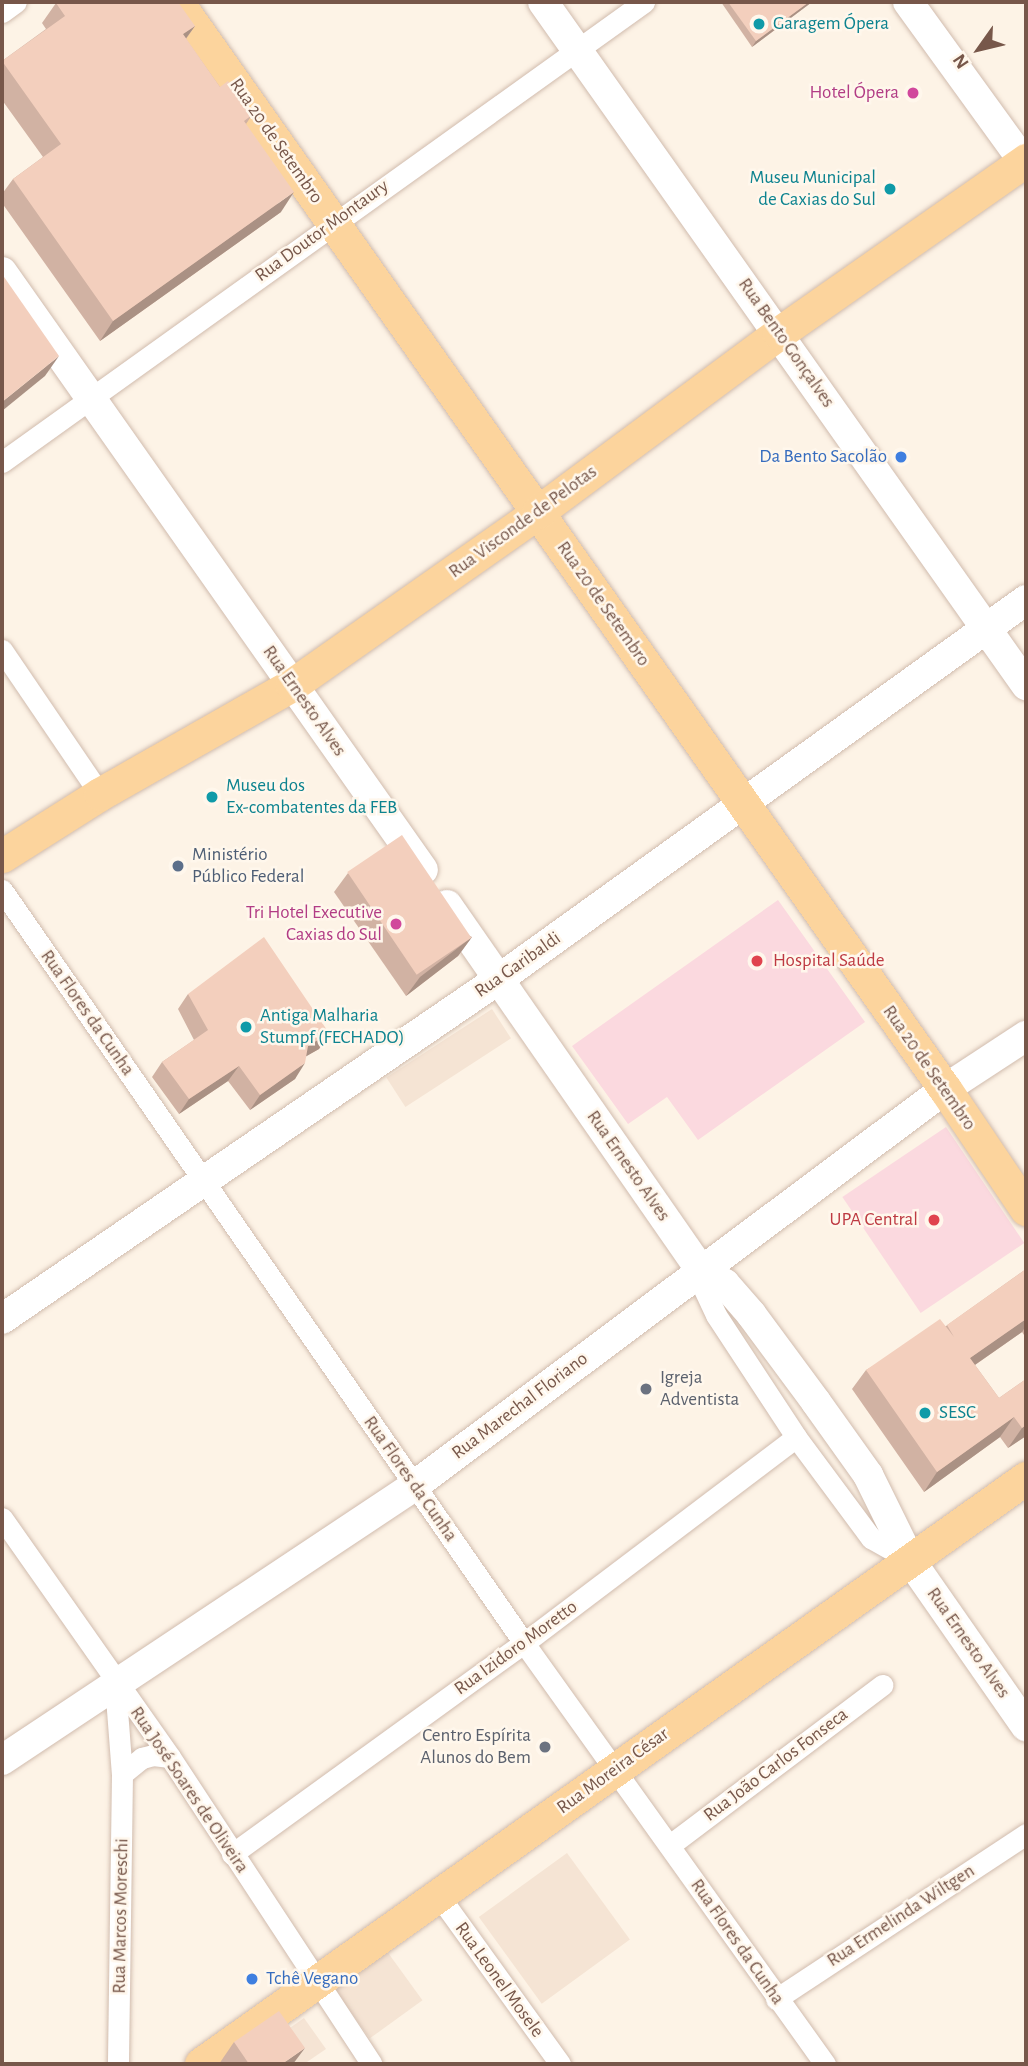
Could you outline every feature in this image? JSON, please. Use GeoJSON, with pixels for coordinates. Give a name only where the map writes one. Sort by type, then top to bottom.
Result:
{"type":"FeatureCollection","features":[{"type":"Feature","properties":{"kind":"main road","name":"Rua 20 de Setembro"},"geometry":{"type":"LineString","coordinates":[[177,2],[945,1089],[1026,1209]]}},
{"type":"Feature","properties":{"kind":"main road","name":"Rua Visconde de Pelotas"},"geometry":{"type":"LineString","coordinates":[[2,856],[100,794],[292,685],[538,512],[779,333],[1025,163]]}},
{"type":"Feature","properties":{"kind":"main road","name":"Rua Moreira César"},"geometry":{"type":"LineString","coordinates":[[201,2064],[1026,1478]]}},
{"type":"Feature","properties":{"kind":"street"},"geometry":{"type":"LineString","coordinates":[[2,12],[16,2]]}},
{"type":"Feature","properties":{"kind":"street","name":"Rua Bento Gonçalves"},"geometry":{"type":"LineString","coordinates":[[543,2],[1026,685]]}},
{"type":"Feature","properties":{"kind":"street","name":"Rua Doutor Montaury"},"geometry":{"type":"LineString","coordinates":[[2,462],[333,222],[644,2]]}},
{"type":"Feature","properties":{"kind":"street"},"geometry":{"type":"LineString","coordinates":[[908,2],[1025,163]]}},
{"type":"Feature","properties":{"kind":"street","name":"Rua Ernesto Alves"},"geometry":{"type":"LineString","coordinates":[[2,272],[700,1269],[725,1284],[751,1314],[868,1475],[910,1560],[1026,1726]]}},
{"type":"Feature","properties":{"kind":"street","name":"Rua Garibaldi"},"geometry":{"type":"LineString","coordinates":[[2,1319],[499,979],[1026,600]]}},
{"type":"Feature","properties":{"kind":"street"},"geometry":{"type":"LineString","coordinates":[[2,650],[100,794]]}},
{"type":"Feature","properties":{"kind":"street","name":"Rua Flores da Cunha"},"geometry":{"type":"LineString","coordinates":[[2,890],[524,1643],[825,2064]]}},
{"type":"Feature","properties":{"kind":"street","name":"Rua Marechal Floriano"},"geometry":{"type":"LineString","coordinates":[[2,1760],[115,1682],[414,1486],[700,1269],[945,1089],[1026,1036]]}},
{"type":"Feature","properties":{"kind":"street","name":"Rua Ernesto Alves"},"geometry":{"type":"LineString","coordinates":[[700,1269],[703,1287],[716,1315],[796,1437],[871,1538],[910,1560]]}},
{"type":"Feature","properties":{"kind":"street","name":"Rua Izidoro Moretto"},"geometry":{"type":"LineString","coordinates":[[232,1854],[524,1643],[796,1437]]}},
{"type":"Feature","properties":{"kind":"street","name":"Rua José Soares de Oliveira"},"geometry":{"type":"LineString","coordinates":[[2,1518],[170,1757],[372,2064]]}},
{"type":"Feature","properties":{"kind":"street","name":"Rua Marcos Moreschi"},"geometry":{"type":"LineString","coordinates":[[115,1682],[122,1774],[120,2062]]}},
{"type":"Feature","properties":{"kind":"street","name":"Rua João Carlos Fonseca"},"geometry":{"type":"LineString","coordinates":[[670,1845],[882,1685]]}},
{"type":"Feature","properties":{"kind":"street"},"geometry":{"type":"LineString","coordinates":[[122,1774],[142,1758],[153,1755],[170,1757]]}},
{"type":"Feature","properties":{"kind":"street","name":"Rua Ermelinda Wiltgen"},"geometry":{"type":"LineString","coordinates":[[776,1999],[1026,1834]]}},
{"type":"Feature","properties":{"kind":"street","name":"Rua Leonel Mosele"},"geometry":{"type":"LineString","coordinates":[[439,1896],[560,2064]]}},
{"type":"Feature","properties":{"kind":"shaded area","name":"Hospital Saúde"},"geometry":{"type":"Polygon","coordinates":[[[778,900],[865,1022],[698,1140],[667,1097],[628,1124],[572,1046],[778,900]]]}},
{"type":"Feature","properties":{"kind":"shaded area"},"geometry":{"type":"Polygon","coordinates":[[[492,1009],[511,1038],[405,1107],[386,1078],[492,1009]]]}},
{"type":"Feature","properties":{"kind":"shaded area","name":"UPA Central"},"geometry":{"type":"Polygon","coordinates":[[[946,1127],[1024,1243],[921,1313],[842,1197],[946,1127]]]}},
{"type":"Feature","properties":{"kind":"shaded area"},"geometry":{"type":"Polygon","coordinates":[[[567,1853],[630,1940],[542,2004],[479,1917],[567,1853]]]}},
{"type":"Feature","properties":{"kind":"shaded area"},"geometry":{"type":"Polygon","coordinates":[[[386,1950],[422,2000],[370,2038],[333,1988],[386,1950]]]}},
{"type":"Feature","properties":{"kind":"shaded area"},"geometry":{"type":"Polygon","coordinates":[[[304,2018],[326,2049],[304,2064],[285,2064],[270,2042],[304,2018]]]}},
{"type":"Feature","properties":{"kind":"building"},"geometry":{"type":"Polygon","coordinates":[[[57,2],[178,2],[195,26],[183,34],[220,87],[228,81],[252,115],[244,121],[294,192],[113,321],[13,179],[61,144],[2,61],[65,16],[57,2]]]}},
{"type":"Feature","properties":{"kind":"building","name":"Garagem Ópera"},"geometry":{"type":"Polygon","coordinates":[[[728,2],[809,2],[756,41],[728,2]]]}},
{"type":"Feature","properties":{"kind":"building"},"geometry":{"type":"Polygon","coordinates":[[[2,274],[59,356],[2,402],[2,274]]]}},
{"type":"Feature","properties":{"kind":"building","name":"Tri Hotel Executive Caxias do Sul"},"geometry":{"type":"Polygon","coordinates":[[[402,835],[471,938],[417,975],[347,872],[402,835]]]}},
{"type":"Feature","properties":{"kind":"building","name":"Antiga Malharia Stumpf (FECHADO)"},"geometry":{"type":"Polygon","coordinates":[[[264,937],[329,1033],[308,1046],[305,1063],[260,1095],[239,1066],[189,1099],[162,1062],[208,1030],[188,994],[264,937]]]}},
{"type":"Feature","properties":{"kind":"building"},"geometry":{"type":"Polygon","coordinates":[[[1026,1269],[1026,1319],[970,1358],[999,1398],[1026,1379],[1026,1425],[1022,1428],[1014,1417],[937,1472],[866,1370],[940,1319],[954,1337],[947,1325],[1026,1269]]]}},
{"type":"Feature","properties":{"kind":"building"},"geometry":{"type":"Polygon","coordinates":[[[279,2011],[305,2048],[282,2064],[249,2064],[234,2042],[279,2011]]]}},
{"type":"Feature","properties":{"kind":"place","name":"Garagem Ópera"},"geometry":{"type":"Point","coordinates":[759,24]}},
{"type":"Feature","properties":{"kind":"place","name":"Hotel Ópera"},"geometry":{"type":"Point","coordinates":[913,93]}},
{"type":"Feature","properties":{"kind":"place","name":"Museu Municipal de Caxias do Sul"},"geometry":{"type":"Point","coordinates":[890,189]}},
{"type":"Feature","properties":{"kind":"place","name":"Da Bento Sacolão"},"geometry":{"type":"Point","coordinates":[901,457]}},
{"type":"Feature","properties":{"kind":"place","name":"Museu dos Ex-combatentes da FEB"},"geometry":{"type":"Point","coordinates":[212,797]}},
{"type":"Feature","properties":{"kind":"place","name":"Ministério Público Federal"},"geometry":{"type":"Point","coordinates":[178,866]}},
{"type":"Feature","properties":{"kind":"place","name":"Tri Hotel Executive Caxias do Sul"},"geometry":{"type":"Point","coordinates":[396,924]}},
{"type":"Feature","properties":{"kind":"place","name":"Hospital Saúde"},"geometry":{"type":"Point","coordinates":[757,961]}},
{"type":"Feature","properties":{"kind":"place","name":"Antiga Malharia Stumpf (FECHADO)"},"geometry":{"type":"Point","coordinates":[246,1027]}},
{"type":"Feature","properties":{"kind":"place","name":"UPA Central"},"geometry":{"type":"Point","coordinates":[934,1220]}},
{"type":"Feature","properties":{"kind":"place","name":"Igreja Adventista"},"geometry":{"type":"Point","coordinates":[646,1389]}},
{"type":"Feature","properties":{"kind":"place","name":"SESC"},"geometry":{"type":"Point","coordinates":[925,1413]}},
{"type":"Feature","properties":{"kind":"place","name":"Centro Espírita Alunos do Bem"},"geometry":{"type":"Point","coordinates":[545,1747]}},
{"type":"Feature","properties":{"kind":"place","name":"Tchê Vegano"},"geometry":{"type":"Point","coordinates":[252,1979]}}]}
